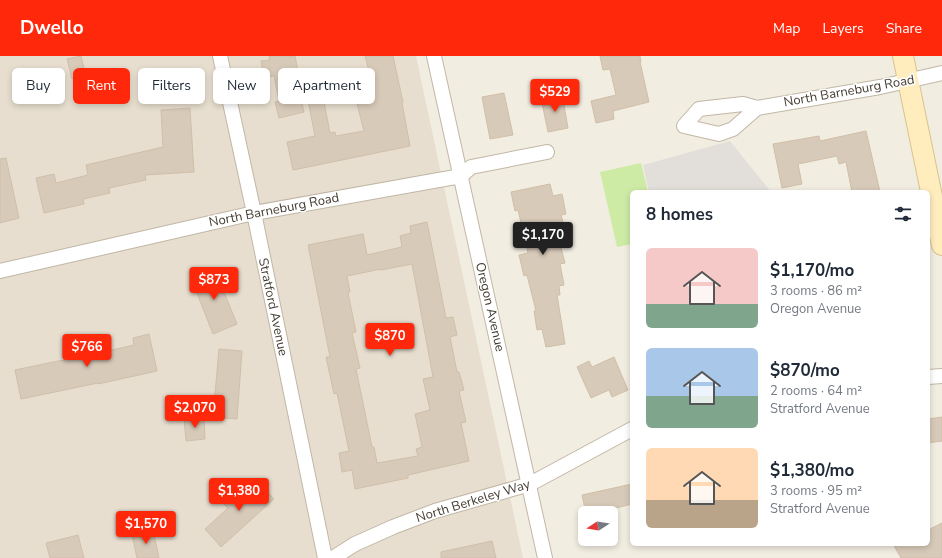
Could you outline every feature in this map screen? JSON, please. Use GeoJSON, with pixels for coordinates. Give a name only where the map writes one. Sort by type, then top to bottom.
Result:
{"type":"FeatureCollection","features":[{"type":"Feature","properties":{"kind":"street","name":"Stratford Avenue"},"geometry":{"type":"LineString","coordinates":[[220,56],[325,558]]}},
{"type":"Feature","properties":{"kind":"street","name":"Oregon Avenue"},"geometry":{"type":"LineString","coordinates":[[434,56],[530,484],[545,558]]}},
{"type":"Feature","properties":{"kind":"street"},"geometry":{"type":"LineString","coordinates":[[903,56],[942,245]]}},
{"type":"Feature","properties":{"kind":"street","name":"North Barneburg Road"},"geometry":{"type":"LineString","coordinates":[[756,108],[942,74]]}},
{"type":"Feature","properties":{"kind":"street","name":"North Barneburg Road"},"geometry":{"type":"LineString","coordinates":[[0,271],[254,213],[461,176],[471,167],[547,152]]}},
{"type":"Feature","properties":{"kind":"street"},"geometry":{"type":"LineString","coordinates":[[930,377],[942,376]]}},
{"type":"Feature","properties":{"kind":"street","name":"North Berkeley Way"},"geometry":{"type":"LineString","coordinates":[[333,558],[355,544],[435,511],[530,484],[630,430]]}},
{"type":"Feature","properties":{"kind":"shaded area"},"geometry":{"type":"Polygon","coordinates":[[[0,56],[416,56],[523,558],[0,558],[0,56]]]}},
{"type":"Feature","properties":{"kind":"shaded area"},"geometry":{"type":"Polygon","coordinates":[[[730,141],[769,190],[649,190],[643,165],[730,141]]]}},
{"type":"Feature","properties":{"kind":"green space"},"geometry":{"type":"Polygon","coordinates":[[[641,163],[648,190],[630,190],[630,244],[617,247],[600,172],[641,163]]]}},
{"type":"Feature","properties":{"kind":"building"},"geometry":{"type":"Polygon","coordinates":[[[81,56],[84,68],[73,68],[73,79],[72,79],[67,59],[81,56]]]}},
{"type":"Feature","properties":{"kind":"building"},"geometry":{"type":"Polygon","coordinates":[[[269,56],[295,56],[297,68],[278,68],[278,96],[274,76],[270,77],[270,68],[262,68],[261,61],[270,60],[269,56]]]}},
{"type":"Feature","properties":{"kind":"building"},"geometry":{"type":"Polygon","coordinates":[[[365,56],[393,56],[403,102],[410,146],[293,170],[287,142],[315,136],[309,104],[324,104],[330,133],[335,132],[336,136],[364,131],[357,104],[375,104],[375,68],[368,68],[365,56]]]}},
{"type":"Feature","properties":{"kind":"building"},"geometry":{"type":"Polygon","coordinates":[[[600,56],[640,56],[649,102],[613,111],[614,119],[596,123],[591,101],[616,95],[610,69],[603,70],[600,56]]]}},
{"type":"Feature","properties":{"kind":"building"},"geometry":{"type":"Polygon","coordinates":[[[504,93],[513,135],[490,139],[482,97],[504,93]]]}},
{"type":"Feature","properties":{"kind":"building"},"geometry":{"type":"Polygon","coordinates":[[[562,94],[568,128],[548,132],[541,98],[562,94]]]}},
{"type":"Feature","properties":{"kind":"building"},"geometry":{"type":"Polygon","coordinates":[[[278,101],[278,104],[302,104],[304,112],[279,118],[275,102],[278,101]]]}},
{"type":"Feature","properties":{"kind":"building"},"geometry":{"type":"Polygon","coordinates":[[[190,108],[194,172],[145,175],[146,180],[109,188],[110,193],[83,199],[84,204],[44,213],[36,178],[54,174],[56,183],[88,175],[86,165],[163,147],[161,110],[190,108]]]}},
{"type":"Feature","properties":{"kind":"building"},"geometry":{"type":"Polygon","coordinates":[[[866,131],[880,190],[852,190],[846,162],[839,164],[837,156],[798,164],[802,184],[782,188],[773,144],[819,136],[820,141],[866,131]]]}},
{"type":"Feature","properties":{"kind":"building"},"geometry":{"type":"Polygon","coordinates":[[[6,158],[19,218],[0,223],[0,159],[6,158]]]}},
{"type":"Feature","properties":{"kind":"building"},"geometry":{"type":"Polygon","coordinates":[[[550,184],[553,196],[562,194],[566,214],[561,215],[564,226],[556,228],[565,263],[560,264],[564,285],[559,286],[560,295],[557,295],[565,344],[546,347],[542,329],[537,330],[534,311],[536,311],[527,275],[524,276],[519,255],[528,253],[518,210],[515,211],[511,192],[550,184]]]}},
{"type":"Feature","properties":{"kind":"building"},"geometry":{"type":"Polygon","coordinates":[[[427,222],[446,318],[453,317],[457,335],[450,337],[457,372],[459,372],[464,390],[459,391],[466,422],[461,423],[469,461],[408,475],[408,478],[355,489],[352,470],[342,472],[339,453],[349,451],[337,393],[334,394],[326,357],[330,357],[308,245],[363,234],[367,255],[402,247],[400,236],[411,233],[410,226],[427,222]],[[412,264],[347,276],[350,292],[348,293],[356,332],[352,333],[360,368],[356,369],[372,447],[374,447],[377,463],[418,456],[416,449],[422,447],[415,414],[430,410],[423,379],[433,377],[412,264]]]}},
{"type":"Feature","properties":{"kind":"building"},"geometry":{"type":"Polygon","coordinates":[[[214,268],[237,324],[213,334],[191,278],[214,268]]]}},
{"type":"Feature","properties":{"kind":"building"},"geometry":{"type":"Polygon","coordinates":[[[149,334],[157,371],[21,399],[15,370],[68,359],[65,342],[82,338],[86,356],[134,345],[133,338],[149,334]]]}},
{"type":"Feature","properties":{"kind":"building"},"geometry":{"type":"Polygon","coordinates":[[[219,349],[242,351],[237,419],[213,417],[219,349]]]}},
{"type":"Feature","properties":{"kind":"building"},"geometry":{"type":"Polygon","coordinates":[[[614,357],[628,390],[612,397],[609,390],[591,398],[577,367],[589,361],[592,367],[614,357]]]}},
{"type":"Feature","properties":{"kind":"building"},"geometry":{"type":"Polygon","coordinates":[[[204,417],[205,439],[186,441],[184,418],[204,417]]]}},
{"type":"Feature","properties":{"kind":"building"},"geometry":{"type":"Polygon","coordinates":[[[942,417],[942,441],[930,443],[930,419],[942,417]]]}},
{"type":"Feature","properties":{"kind":"building"},"geometry":{"type":"Polygon","coordinates":[[[256,480],[274,499],[221,547],[205,529],[228,508],[221,501],[233,490],[239,496],[256,480]]]}},
{"type":"Feature","properties":{"kind":"building"},"geometry":{"type":"Polygon","coordinates":[[[630,484],[630,504],[618,508],[618,506],[584,506],[582,495],[630,484]]]}},
{"type":"Feature","properties":{"kind":"building"},"geometry":{"type":"Polygon","coordinates":[[[942,523],[942,558],[901,558],[894,546],[930,546],[930,529],[942,523]]]}},
{"type":"Feature","properties":{"kind":"building"},"geometry":{"type":"Polygon","coordinates":[[[153,530],[159,558],[137,558],[132,535],[153,530]]]}},
{"type":"Feature","properties":{"kind":"building"},"geometry":{"type":"Polygon","coordinates":[[[78,535],[84,558],[50,558],[46,543],[78,535]]]}},
{"type":"Feature","properties":{"kind":"building"},"geometry":{"type":"Polygon","coordinates":[[[492,541],[496,558],[441,558],[441,552],[492,541]]]}}]}
